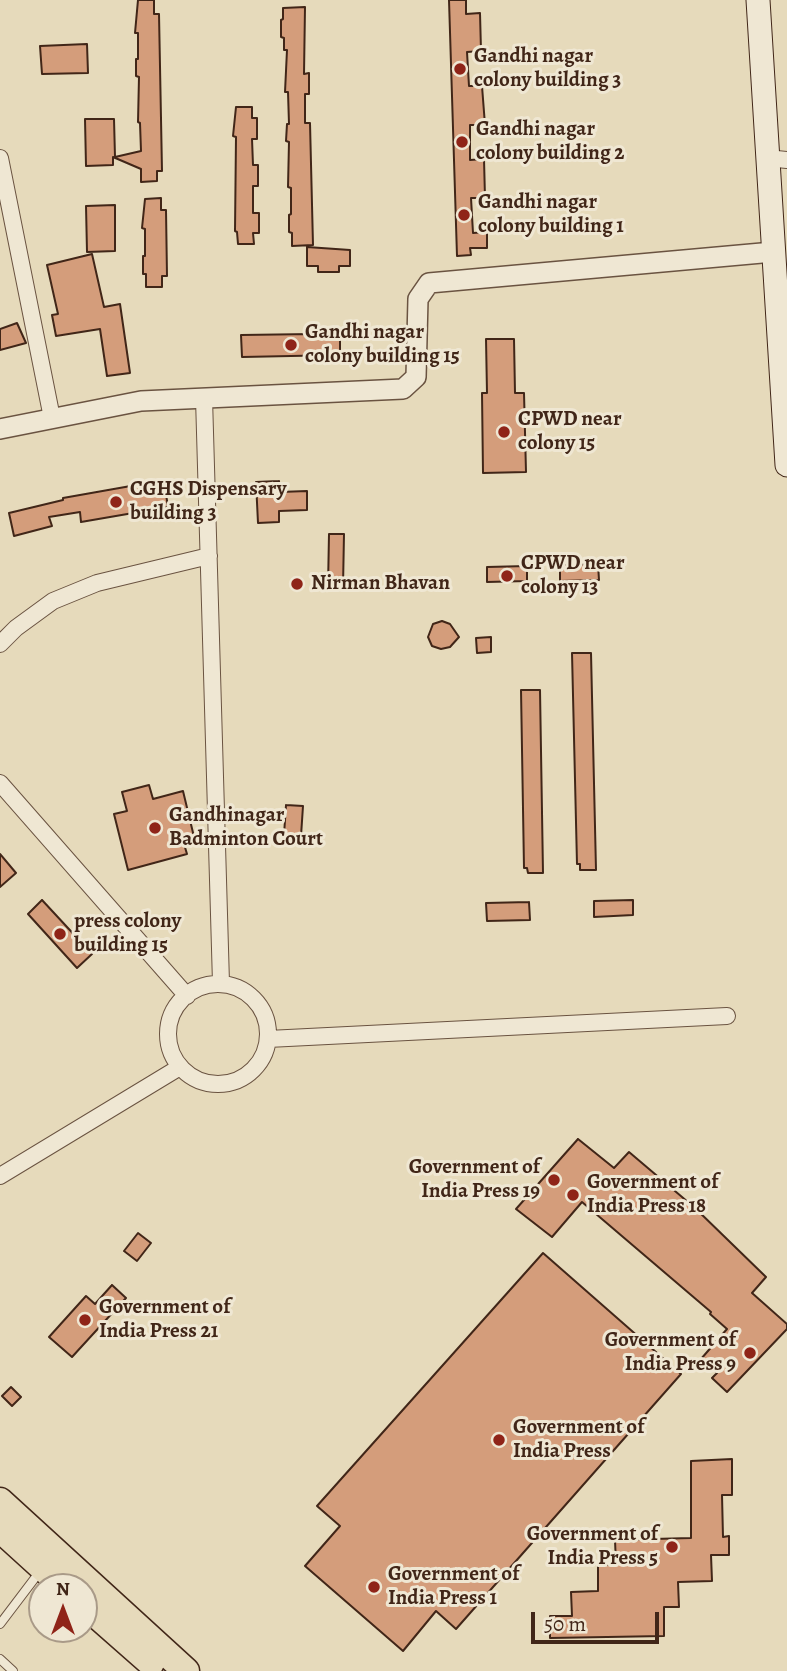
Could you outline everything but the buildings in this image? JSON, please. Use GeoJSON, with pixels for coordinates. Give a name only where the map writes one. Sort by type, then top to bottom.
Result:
{"type":"FeatureCollection","features":[{"type":"Feature","properties":{"kind":"highway"},"geometry":{"type":"LineString","coordinates":[[0,1501],[186,1671]]}},
{"type":"Feature","properties":{"kind":"highway"},"geometry":{"type":"LineString","coordinates":[[0,1529],[49,1573]]}},
{"type":"Feature","properties":{"kind":"highway"},"geometry":{"type":"LineString","coordinates":[[98,1616],[160,1671]]}},
{"type":"Feature","properties":{"kind":"main road"},"geometry":{"type":"LineString","coordinates":[[758,0],[777,159],[773,253],[783,330],[787,465]]}},
{"type":"Feature","properties":{"kind":"street"},"geometry":{"type":"LineString","coordinates":[[0,158],[52,418]]}},
{"type":"Feature","properties":{"kind":"street"},"geometry":{"type":"LineString","coordinates":[[0,429],[141,401],[403,389],[416,377],[418,299],[429,283],[773,253]]}},
{"type":"Feature","properties":{"kind":"street"},"geometry":{"type":"LineString","coordinates":[[204,398],[221,984]]}},
{"type":"Feature","properties":{"kind":"street"},"geometry":{"type":"LineString","coordinates":[[0,644],[16,628],[53,601],[97,583],[209,556]]}},
{"type":"Feature","properties":{"kind":"street"},"geometry":{"type":"LineString","coordinates":[[0,783],[187,996]]}},
{"type":"Feature","properties":{"kind":"street"},"geometry":{"type":"LineString","coordinates":[[221,984],[239,988],[253,997],[265,1014],[268,1039],[265,1053],[257,1067],[236,1082],[211,1084],[195,1079],[180,1067],[170,1052],[167,1034],[169,1020],[180,1001],[187,996],[195,989],[221,984]]}},
{"type":"Feature","properties":{"kind":"street"},"geometry":{"type":"LineString","coordinates":[[268,1039],[727,1016]]}},
{"type":"Feature","properties":{"kind":"street"},"geometry":{"type":"LineString","coordinates":[[0,1176],[180,1067]]}},
{"type":"Feature","properties":{"kind":"lane"},"geometry":{"type":"LineString","coordinates":[[0,1625],[43,1568]]}},
{"type":"Feature","properties":{"kind":"lane"},"geometry":{"type":"LineString","coordinates":[[0,1659],[13,1671]]}},
{"type":"Feature","properties":{"kind":"place","name":"Gandhi nagar colony building 3"},"geometry":{"type":"Point","coordinates":[460,69]}},
{"type":"Feature","properties":{"kind":"place","name":"Gandhi nagar colony building 2"},"geometry":{"type":"Point","coordinates":[462,142]}},
{"type":"Feature","properties":{"kind":"place","name":"Gandhi nagar colony building 1"},"geometry":{"type":"Point","coordinates":[464,215]}},
{"type":"Feature","properties":{"kind":"place","name":"Gandhi nagar colony building 15"},"geometry":{"type":"Point","coordinates":[291,345]}},
{"type":"Feature","properties":{"kind":"place","name":"CPWD near colony 15"},"geometry":{"type":"Point","coordinates":[504,432]}},
{"type":"Feature","properties":{"kind":"place","name":"CGHS Dispensary building 3"},"geometry":{"type":"Point","coordinates":[116,502]}},
{"type":"Feature","properties":{"kind":"place","name":"CPWD near colony 13"},"geometry":{"type":"Point","coordinates":[507,576]}},
{"type":"Feature","properties":{"kind":"place","name":"Nirman Bhavan"},"geometry":{"type":"Point","coordinates":[297,584]}},
{"type":"Feature","properties":{"kind":"place","name":"Gandhinagar Badminton Court"},"geometry":{"type":"Point","coordinates":[155,828]}},
{"type":"Feature","properties":{"kind":"place","name":"press colony building 15"},"geometry":{"type":"Point","coordinates":[60,934]}},
{"type":"Feature","properties":{"kind":"place","name":"Government of India Press 19"},"geometry":{"type":"Point","coordinates":[554,1180]}},
{"type":"Feature","properties":{"kind":"place","name":"Government of India Press 18"},"geometry":{"type":"Point","coordinates":[573,1195]}},
{"type":"Feature","properties":{"kind":"place","name":"Government of India Press 21"},"geometry":{"type":"Point","coordinates":[85,1320]}},
{"type":"Feature","properties":{"kind":"place","name":"Government of India Press 9"},"geometry":{"type":"Point","coordinates":[750,1353]}},
{"type":"Feature","properties":{"kind":"place","name":"Government of India Press"},"geometry":{"type":"Point","coordinates":[499,1440]}},
{"type":"Feature","properties":{"kind":"place","name":"Government of India Press 5"},"geometry":{"type":"Point","coordinates":[672,1547]}},
{"type":"Feature","properties":{"kind":"place","name":"Government of India Press 1"},"geometry":{"type":"Point","coordinates":[374,1587]}}]}
